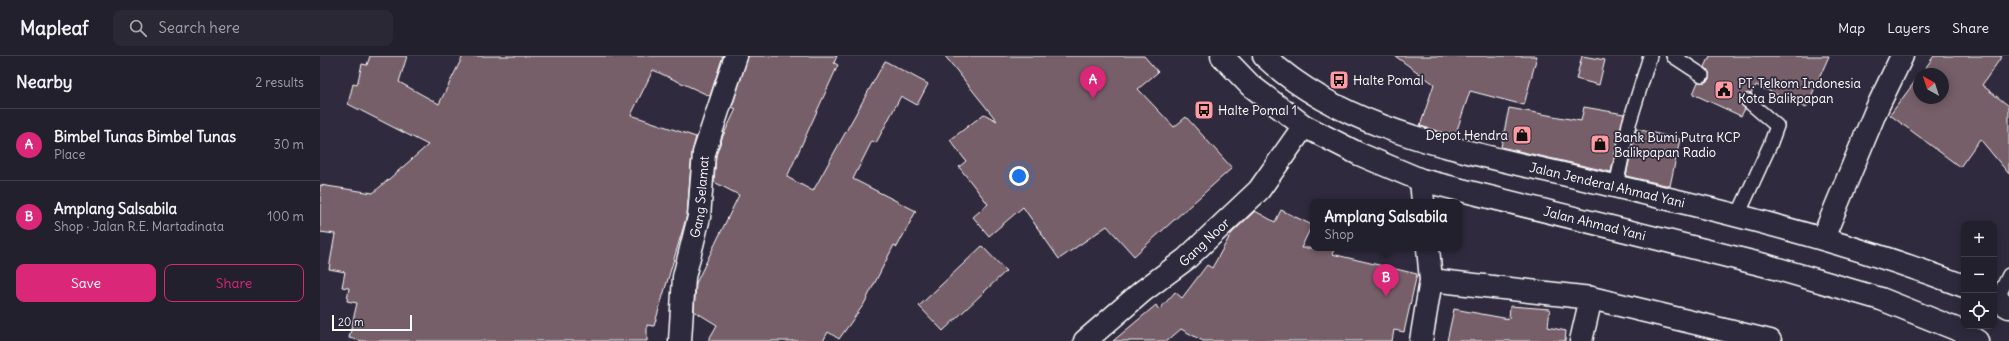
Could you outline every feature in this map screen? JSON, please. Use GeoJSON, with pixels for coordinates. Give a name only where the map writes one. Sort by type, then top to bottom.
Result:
{"type":"FeatureCollection","features":[{"type":"Feature","properties":{"kind":"main road","name":"Gang Selamat"},"geometry":{"type":"LineString","coordinates":[[680,341],[684,277],[698,217],[704,153],[736,56]]}},
{"type":"Feature","properties":{"kind":"main road"},"geometry":{"type":"LineString","coordinates":[[1222,56],[1250,85],[1304,126],[1359,154],[1421,180],[1424,199]]}},
{"type":"Feature","properties":{"kind":"main road","name":"Jalan Jenderal Ahmad Yani"},"geometry":{"type":"LineString","coordinates":[[1264,56],[1276,68],[1326,102],[1385,129],[1464,151],[1738,215],[1823,238],[1905,264],[1961,285]]}},
{"type":"Feature","properties":{"kind":"main road"},"geometry":{"type":"LineString","coordinates":[[1823,238],[1877,108],[1902,56]]}},
{"type":"Feature","properties":{"kind":"main road","name":"Gang Noor"},"geometry":{"type":"LineString","coordinates":[[1085,341],[1143,291],[1186,259],[1259,190],[1304,126]]}},
{"type":"Feature","properties":{"kind":"main road","name":"Jalan Ahmad Yani"},"geometry":{"type":"LineString","coordinates":[[1421,180],[1768,266],[1881,299],[1961,331],[1977,341]]}},
{"type":"Feature","properties":{"kind":"main road"},"geometry":{"type":"LineString","coordinates":[[1421,341],[1431,280],[1428,251]]}},
{"type":"Feature","properties":{"kind":"main road"},"geometry":{"type":"LineString","coordinates":[[1431,280],[1591,298],[1770,341]]}},
{"type":"Feature","properties":{"kind":"main road"},"geometry":{"type":"LineString","coordinates":[[1581,341],[1591,298]]}},
{"type":"Feature","properties":{"kind":"lane"},"geometry":{"type":"LineString","coordinates":[[1616,186],[1629,124],[1650,56]]}},
{"type":"Feature","properties":{"kind":"lane"},"geometry":{"type":"LineString","coordinates":[[1673,56],[1702,75]]}},
{"type":"Feature","properties":{"kind":"lane"},"geometry":{"type":"LineString","coordinates":[[1738,215],[1770,145],[1777,126],[1748,101]]}},
{"type":"Feature","properties":{"kind":"lane"},"geometry":{"type":"LineString","coordinates":[[2000,301],[2009,275]]}},
{"type":"Feature","properties":{"kind":"building"},"geometry":{"type":"Polygon","coordinates":[[[370,56],[407,56],[399,82],[439,104],[463,56],[723,56],[710,96],[653,70],[631,115],[696,137],[692,152],[687,215],[654,326],[647,325],[647,341],[362,341],[349,338],[357,303],[347,301],[349,288],[342,287],[345,272],[329,269],[335,234],[320,232],[320,185],[373,193],[428,145],[348,104],[353,84],[357,85],[362,64],[367,65],[370,56]]]}},
{"type":"Feature","properties":{"kind":"building"},"geometry":{"type":"Polygon","coordinates":[[[748,56],[837,56],[834,63],[838,65],[787,177],[813,191],[885,61],[928,84],[917,105],[901,96],[876,143],[872,141],[853,179],[916,211],[897,247],[894,245],[864,304],[839,339],[828,332],[823,341],[708,341],[717,325],[694,311],[696,283],[739,195],[714,182],[716,155],[722,138],[736,109],[732,107],[748,56]]]}},
{"type":"Feature","properties":{"kind":"building"},"geometry":{"type":"Polygon","coordinates":[[[945,56],[1144,56],[1158,72],[1138,89],[1174,127],[1186,117],[1232,168],[1134,256],[1107,226],[1059,259],[1023,207],[989,236],[973,217],[988,204],[959,167],[966,161],[950,140],[984,114],[997,121],[945,56]]]}},
{"type":"Feature","properties":{"kind":"building"},"geometry":{"type":"Polygon","coordinates":[[[1395,56],[1537,56],[1524,105],[1470,91],[1455,136],[1420,126],[1434,84],[1395,56]]]}},
{"type":"Feature","properties":{"kind":"building"},"geometry":{"type":"Polygon","coordinates":[[[1582,56],[1605,60],[1599,85],[1576,79],[1582,56]]]}},
{"type":"Feature","properties":{"kind":"building","name":"PT. Telkom Indonesia Kota Balikpapan"},"geometry":{"type":"Polygon","coordinates":[[[1710,56],[1829,56],[1806,108],[1756,85],[1751,94],[1745,94],[1740,99],[1741,104],[1745,109],[1741,116],[1693,94],[1698,82],[1705,82],[1709,79],[1709,72],[1705,67],[1710,56]]]}},
{"type":"Feature","properties":{"kind":"building"},"geometry":{"type":"Polygon","coordinates":[[[1934,56],[2002,56],[1982,85],[2009,106],[2009,174],[1980,139],[1960,167],[1890,115],[1913,84],[1913,104],[1949,104],[1949,68],[1925,68],[1934,56]]]}},
{"type":"Feature","properties":{"kind":"building"},"geometry":{"type":"Polygon","coordinates":[[[1584,107],[1624,114],[1611,172],[1501,147],[1509,108],[1581,121],[1584,107]]]}},
{"type":"Feature","properties":{"kind":"building"},"geometry":{"type":"Polygon","coordinates":[[[1636,129],[1680,139],[1670,186],[1626,176],[1636,129]]]}},
{"type":"Feature","properties":{"kind":"building"},"geometry":{"type":"Polygon","coordinates":[[[1281,210],[1310,224],[1310,229],[1301,248],[1310,248],[1310,251],[1334,251],[1332,254],[1417,274],[1404,332],[1394,330],[1392,341],[1203,341],[1181,329],[1167,341],[1113,341],[1156,305],[1159,310],[1175,292],[1182,298],[1207,265],[1212,268],[1231,234],[1255,211],[1275,222],[1281,210]]]}},
{"type":"Feature","properties":{"kind":"building"},"geometry":{"type":"Polygon","coordinates":[[[982,246],[1006,271],[943,331],[919,306],[982,246]]]}},
{"type":"Feature","properties":{"kind":"building"},"geometry":{"type":"Polygon","coordinates":[[[1510,306],[1550,309],[1548,327],[1566,331],[1565,341],[1447,341],[1454,309],[1509,319],[1510,306]]]}},
{"type":"Feature","properties":{"kind":"place","name":"Halte Pomal"},"geometry":{"type":"Point","coordinates":[1339,80]}},
{"type":"Feature","properties":{"kind":"place","name":"PT. Telkom Indonesia Kota Balikpapan"},"geometry":{"type":"Point","coordinates":[1724,90]}},
{"type":"Feature","properties":{"kind":"place","name":"Bimbel Tunas Bimbel Tunas"},"geometry":{"type":"Point","coordinates":[1093,99]}},
{"type":"Feature","properties":{"kind":"place","name":"Halte Pomal 1"},"geometry":{"type":"Point","coordinates":[1204,110]}},
{"type":"Feature","properties":{"kind":"place","name":"Depot Hendra"},"geometry":{"type":"Point","coordinates":[1522,135]}},
{"type":"Feature","properties":{"kind":"place","name":"Bank Bumi Putra KCP Balikpapan Radio"},"geometry":{"type":"Point","coordinates":[1600,144]}},
{"type":"Feature","properties":{"kind":"place","name":"Amplang Salsabila"},"geometry":{"type":"Point","coordinates":[1386,297]}}]}
